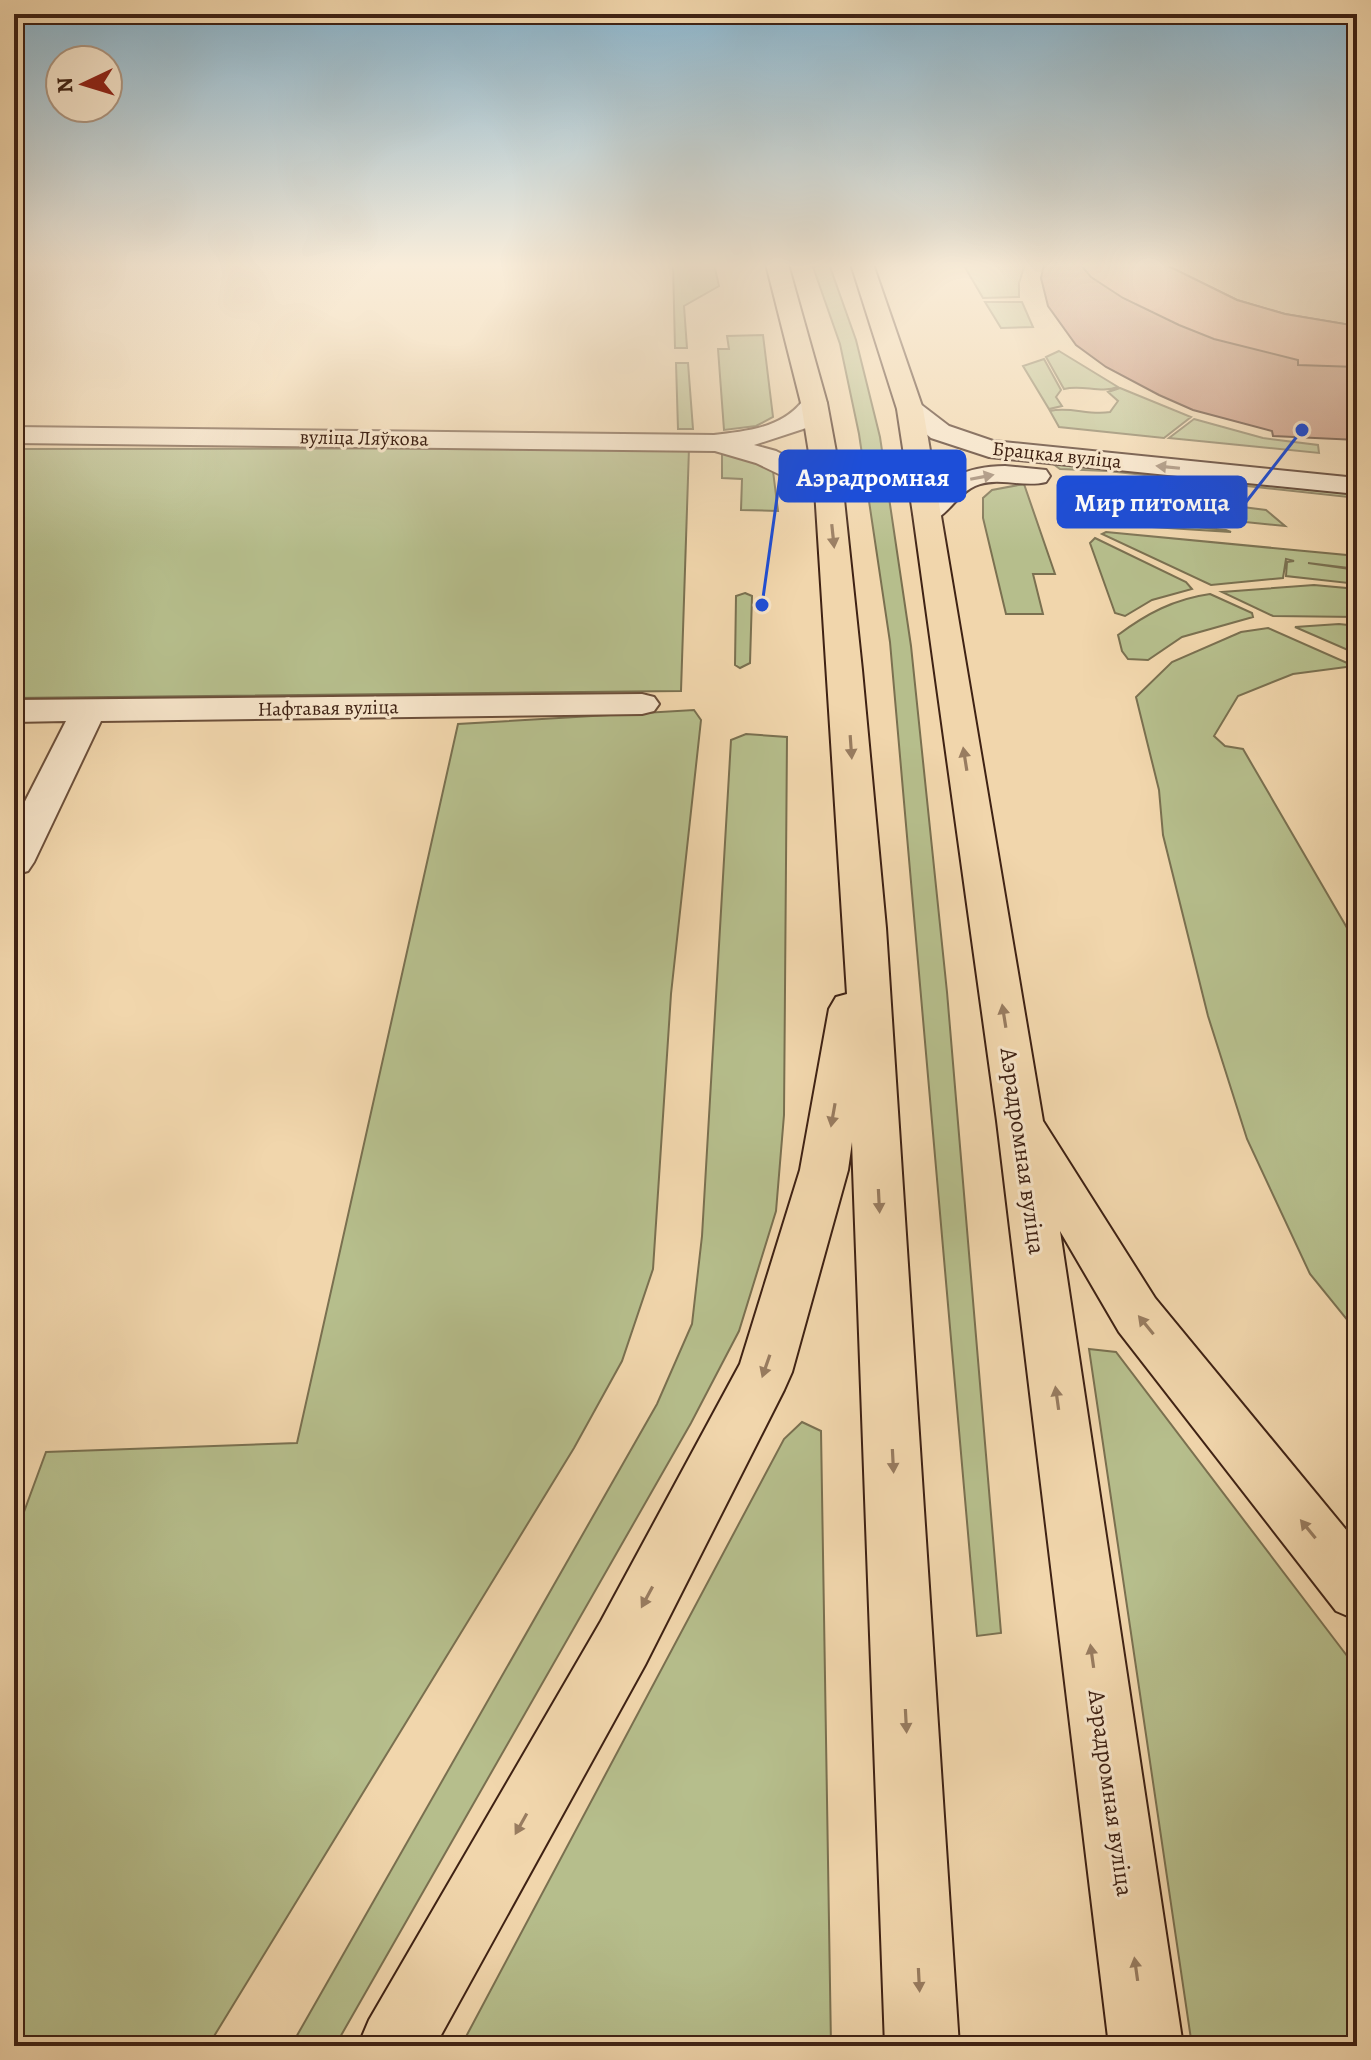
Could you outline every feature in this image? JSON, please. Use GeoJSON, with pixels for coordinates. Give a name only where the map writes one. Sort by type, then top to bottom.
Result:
{"type":"FeatureCollection","features":[{"type":"Feature","properties":{"kind":"main road"},"geometry":{"type":"LineString","coordinates":[[803,360],[814,403],[829,490],[865,928],[922,2046]]}},
{"type":"Feature","properties":{"kind":"main road","name":"Аэрадромная вуліца"},"geometry":{"type":"LineString","coordinates":[[895,360],[910,409],[928,514],[1020,1121],[1146,2046]]}},
{"type":"Feature","properties":{"kind":"main road"},"geometry":{"type":"LineString","coordinates":[[395,2046],[623,1643],[765,1372],[824,1170],[865,928]]}},
{"type":"Feature","properties":{"kind":"main road"},"geometry":{"type":"LineString","coordinates":[[1020,1121],[1137,1315],[1357,1590]]}},
{"type":"Feature","properties":{"kind":"street","name":"вуліца Ляўкова"},"geometry":{"type":"LineString","coordinates":[[14,435],[714,443],[766,434],[790,425],[809,416],[814,403]]}},
{"type":"Feature","properties":{"kind":"street","name":"Брацкая вуліца"},"geometry":{"type":"LineString","coordinates":[[910,409],[940,432],[989,449],[1357,486]]}},
{"type":"Feature","properties":{"kind":"street","name":"вуліца Ляўкова"},"geometry":{"type":"LineString","coordinates":[[714,443],[766,457],[829,490]]}},
{"type":"Feature","properties":{"kind":"street","name":"Брацкая вуліца"},"geometry":{"type":"LineString","coordinates":[[928,514],[956,485],[995,474],[1050,476],[1357,509]]}},
{"type":"Feature","properties":{"kind":"street","name":"Нафтавая вуліца"},"geometry":{"type":"LineString","coordinates":[[14,711],[642,704]]}},
{"type":"Feature","properties":{"kind":"street"},"geometry":{"type":"LineString","coordinates":[[14,862],[89,710]]}},
{"type":"Feature","properties":{"kind":"green space"},"geometry":{"type":"Polygon","coordinates":[[[719,360],[766,360],[773,417],[756,426],[724,430],[719,360]]]}},
{"type":"Feature","properties":{"kind":"green space"},"geometry":{"type":"Polygon","coordinates":[[[843,360],[861,360],[880,437],[911,646],[947,992],[1001,1633],[977,1636],[890,642],[859,434],[843,360]]]}},
{"type":"Feature","properties":{"kind":"green space"},"geometry":{"type":"Polygon","coordinates":[[[1045,360],[1061,390],[1056,397],[1062,406],[1049,409],[1023,366],[1045,360]]]}},
{"type":"Feature","properties":{"kind":"green space"},"geometry":{"type":"Polygon","coordinates":[[[1048,360],[1074,360],[1118,387],[1105,390],[1064,389],[1048,360]]]}},
{"type":"Feature","properties":{"kind":"green space"},"geometry":{"type":"Polygon","coordinates":[[[676,363],[688,363],[693,429],[678,429],[676,363]]]}},
{"type":"Feature","properties":{"kind":"green space"},"geometry":{"type":"Polygon","coordinates":[[[1120,388],[1191,417],[1164,438],[1059,427],[1050,411],[1110,412],[1118,401],[1108,392],[1120,388]]]}},
{"type":"Feature","properties":{"kind":"green space"},"geometry":{"type":"Polygon","coordinates":[[[1194,419],[1263,438],[1318,445],[1319,453],[1169,438],[1194,419]]]}},
{"type":"Feature","properties":{"kind":"green space"},"geometry":{"type":"Polygon","coordinates":[[[689,448],[681,691],[14,698],[14,449],[689,448]]]}},
{"type":"Feature","properties":{"kind":"green space"},"geometry":{"type":"Polygon","coordinates":[[[722,451],[741,454],[773,471],[778,511],[741,510],[742,479],[722,478],[722,451]]]}},
{"type":"Feature","properties":{"kind":"green space"},"geometry":{"type":"Polygon","coordinates":[[[1052,463],[1357,493],[1357,498],[1107,471],[1060,469],[1052,463]]]}},
{"type":"Feature","properties":{"kind":"green space"},"geometry":{"type":"Polygon","coordinates":[[[1024,484],[1055,574],[1033,574],[1043,614],[1006,614],[983,518],[983,498],[992,490],[1024,484]]]}},
{"type":"Feature","properties":{"kind":"green space"},"geometry":{"type":"Polygon","coordinates":[[[1070,485],[1266,510],[1285,526],[1078,505],[1070,485]]]}},
{"type":"Feature","properties":{"kind":"green space"},"geometry":{"type":"Polygon","coordinates":[[[1087,516],[1231,532],[1089,523],[1081,519],[1087,516]]]}},
{"type":"Feature","properties":{"kind":"green space"},"geometry":{"type":"Polygon","coordinates":[[[1102,534],[1357,556],[1357,569],[1308,563],[1357,570],[1357,584],[1286,576],[1287,562],[1294,561],[1286,559],[1283,578],[1211,585],[1102,534]]]}},
{"type":"Feature","properties":{"kind":"green space"},"geometry":{"type":"Polygon","coordinates":[[[1095,538],[1186,582],[1192,589],[1152,600],[1125,616],[1115,613],[1090,543],[1095,538]]]}},
{"type":"Feature","properties":{"kind":"green space"},"geometry":{"type":"Polygon","coordinates":[[[1314,585],[1357,589],[1357,617],[1273,616],[1222,592],[1314,585]]]}},
{"type":"Feature","properties":{"kind":"green space"},"geometry":{"type":"Polygon","coordinates":[[[745,593],[752,596],[750,663],[740,668],[735,665],[736,596],[745,593]]]}},
{"type":"Feature","properties":{"kind":"green space"},"geometry":{"type":"Polygon","coordinates":[[[1210,594],[1252,613],[1253,617],[1182,637],[1148,660],[1128,659],[1122,651],[1118,635],[1139,620],[1161,608],[1210,594]]]}},
{"type":"Feature","properties":{"kind":"green space"},"geometry":{"type":"Polygon","coordinates":[[[1357,626],[1357,654],[1295,627],[1357,626]]]}},
{"type":"Feature","properties":{"kind":"green space"},"geometry":{"type":"Polygon","coordinates":[[[1268,628],[1354,666],[1293,674],[1238,696],[1214,736],[1225,746],[1243,749],[1357,945],[1357,1332],[1310,1274],[1247,1139],[1208,1016],[1163,835],[1159,790],[1136,697],[1172,662],[1241,632],[1268,628]]]}},
{"type":"Feature","properties":{"kind":"green space"},"geometry":{"type":"Polygon","coordinates":[[[694,710],[701,720],[671,994],[653,1269],[622,1361],[574,1448],[208,2046],[14,2046],[14,1539],[46,1452],[297,1443],[458,724],[694,710]]]}},
{"type":"Feature","properties":{"kind":"green space"},"geometry":{"type":"Polygon","coordinates":[[[746,734],[787,737],[784,1115],[776,1211],[739,1331],[691,1423],[335,2046],[291,2046],[657,1404],[692,1324],[702,1236],[731,740],[746,734]]]}},
{"type":"Feature","properties":{"kind":"green space"},"geometry":{"type":"Polygon","coordinates":[[[1089,1349],[1116,1352],[1357,1669],[1357,2046],[1192,2046],[1089,1349]]]}},
{"type":"Feature","properties":{"kind":"green space"},"geometry":{"type":"Polygon","coordinates":[[[802,1422],[821,1431],[831,2046],[461,2046],[784,1439],[802,1422]]]}},
{"type":"Feature","properties":{"kind":"building"},"geometry":{"type":"Polygon","coordinates":[[[1298,360],[1357,360],[1357,367],[1298,365],[1298,360]]]}},
{"type":"Feature","properties":{"kind":"place","name":"Мир питомца"},"geometry":{"type":"Point","coordinates":[1302,430]}},
{"type":"Feature","properties":{"kind":"place","name":"Аэрадромная"},"geometry":{"type":"Point","coordinates":[762,605]}}]}
